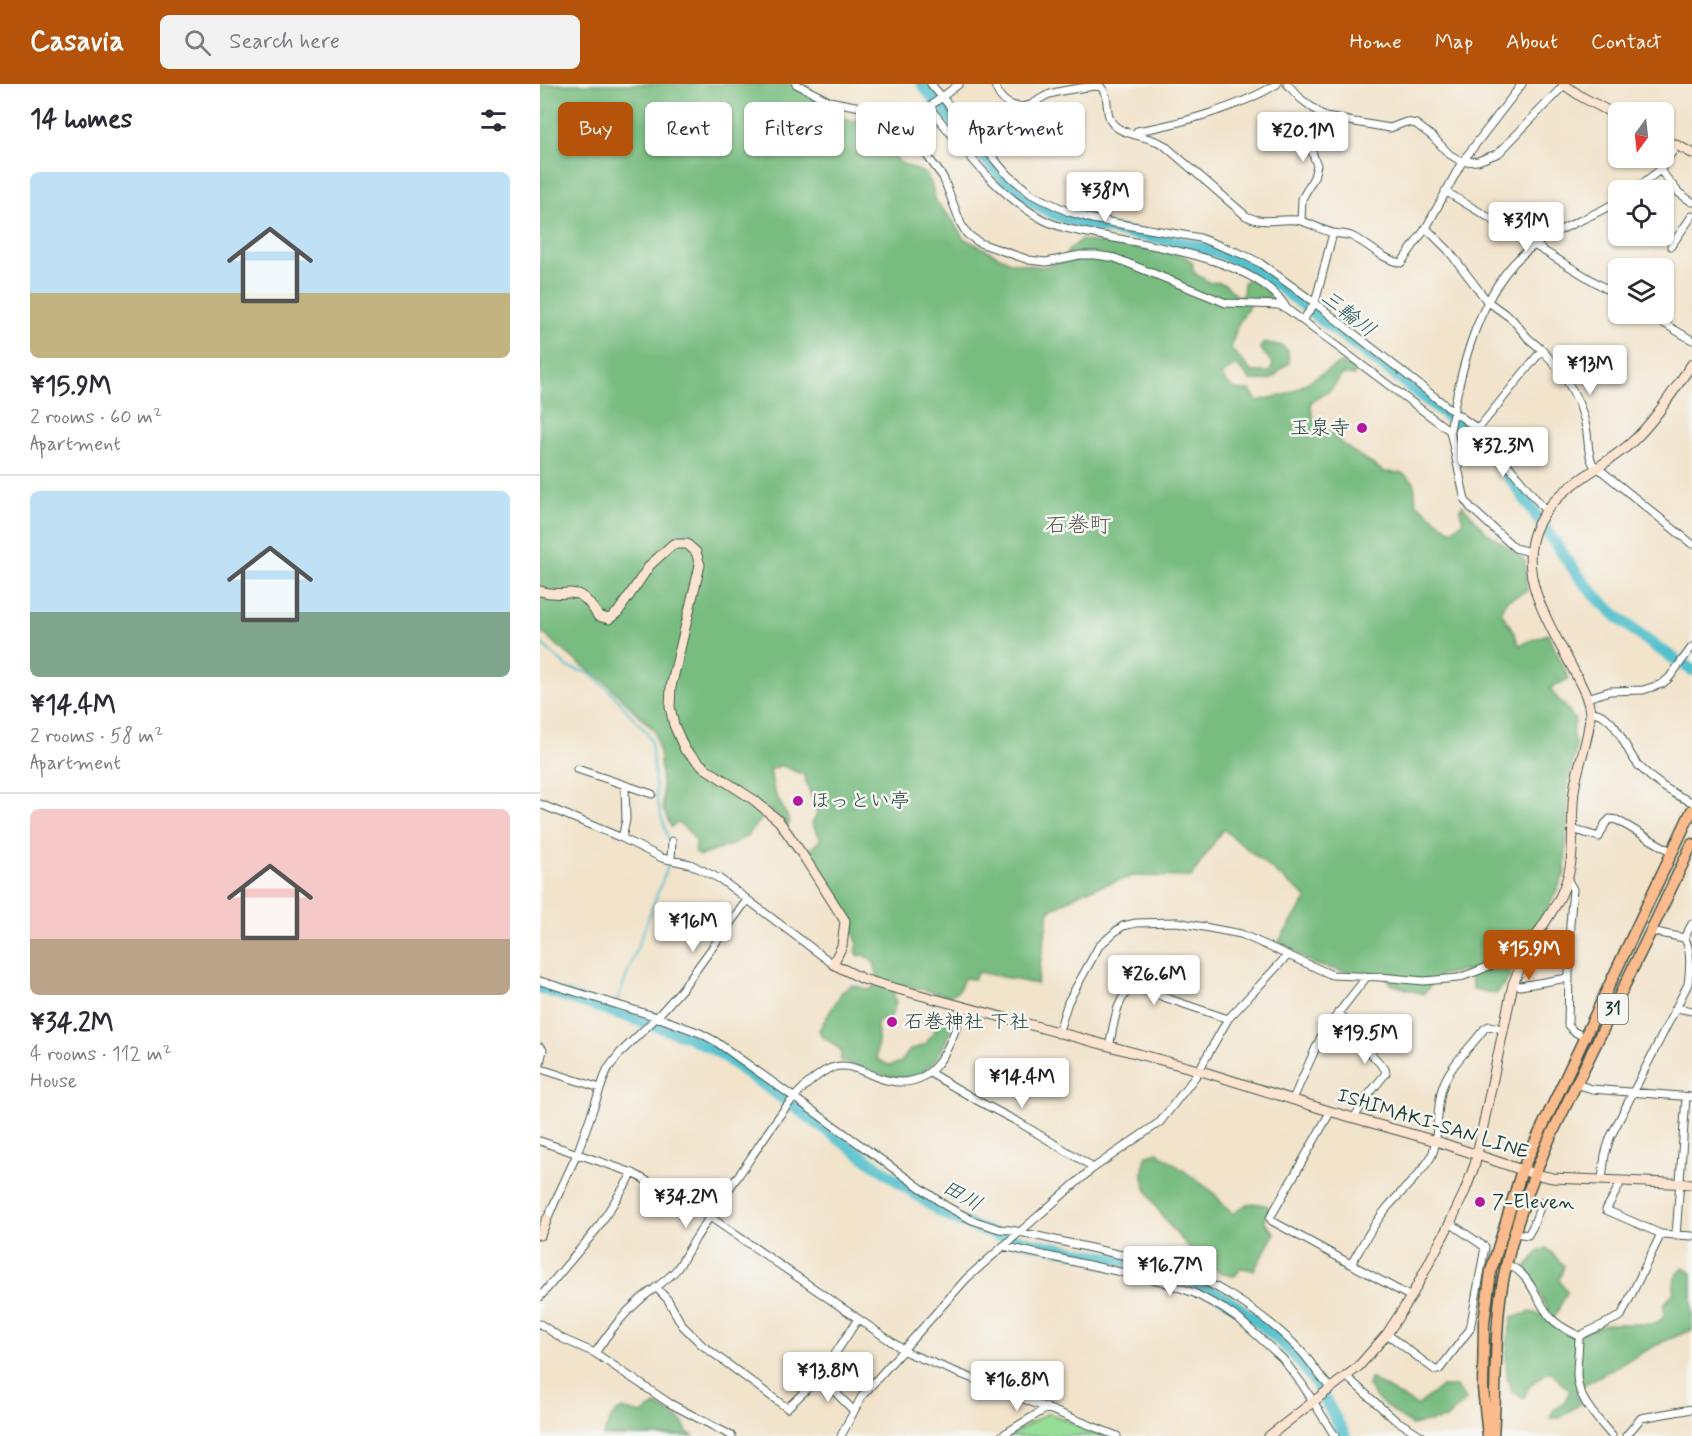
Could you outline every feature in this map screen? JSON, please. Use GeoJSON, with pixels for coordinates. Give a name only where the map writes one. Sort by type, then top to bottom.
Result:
{"type":"FeatureCollection","features":[{"type":"Feature","properties":{"kind":"main road"},"geometry":{"type":"LineString","coordinates":[[1563,84],[1608,110]]}},
{"type":"Feature","properties":{"kind":"main road"},"geometry":{"type":"LineString","coordinates":[[1674,144],[1692,153]]}},
{"type":"Feature","properties":{"kind":"main road"},"geometry":{"type":"LineString","coordinates":[[1269,1436],[1347,1377],[1387,1334],[1411,1297],[1466,1191],[1478,1155],[1513,984],[1568,879],[1572,855],[1575,783],[1590,712],[1587,698],[1541,604],[1531,574],[1530,552],[1536,530],[1545,512],[1560,494],[1640,434],[1692,364]]}},
{"type":"Feature","properties":{"kind":"main road"},"geometry":{"type":"LineString","coordinates":[[540,591],[579,593],[598,616],[609,619],[618,612],[650,565],[673,544],[687,544],[696,552],[700,565],[671,687],[670,707],[674,724],[685,750],[705,768],[754,800],[778,821],[806,860],[845,921],[842,946],[833,964]]}},
{"type":"Feature","properties":{"kind":"main road","name":"31"},"geometry":{"type":"LineString","coordinates":[[1488,1436],[1483,1380],[1484,1322],[1491,1271],[1522,1170],[1692,810]]}},
{"type":"Feature","properties":{"kind":"main road","name":"31"},"geometry":{"type":"LineString","coordinates":[[1493,1436],[1500,1306],[1515,1233],[1534,1174],[1691,848]]}},
{"type":"Feature","properties":{"kind":"main road","name":"ISHIMAKI-SAN LINE"},"geometry":{"type":"LineString","coordinates":[[833,964],[863,979],[883,985],[1198,1070],[1329,1111],[1436,1141],[1534,1174],[1553,1178],[1692,1184]]}},
{"type":"Feature","properties":{"kind":"main road"},"geometry":{"type":"LineString","coordinates":[[540,1235],[547,1219]]}},
{"type":"Feature","properties":{"kind":"street"},"geometry":{"type":"LineString","coordinates":[[796,84],[829,101],[856,106]]}},
{"type":"Feature","properties":{"kind":"street"},"geometry":{"type":"LineString","coordinates":[[931,84],[940,98],[1015,182],[1050,204],[1092,219],[1200,238],[1260,263],[1454,413],[1478,429],[1545,512]]}},
{"type":"Feature","properties":{"kind":"street"},"geometry":{"type":"LineString","coordinates":[[935,102],[958,84]]}},
{"type":"Feature","properties":{"kind":"street"},"geometry":{"type":"LineString","coordinates":[[994,84],[998,95],[1007,103],[1022,107],[1030,105],[1047,94],[1096,86],[1104,91],[1108,99],[1110,119],[1115,126],[1136,135],[1156,139],[1246,216],[1265,222],[1301,221],[1333,233],[1352,237],[1390,261],[1401,263],[1426,228],[1462,162],[1522,84]]}},
{"type":"Feature","properties":{"kind":"street"},"geometry":{"type":"LineString","coordinates":[[1136,135],[1137,131],[1156,128],[1222,109],[1277,84]]}},
{"type":"Feature","properties":{"kind":"street"},"geometry":{"type":"LineString","coordinates":[[1287,84],[1301,99],[1326,117],[1390,128],[1406,122],[1416,124],[1433,137],[1449,154],[1462,162],[1478,161],[1499,153],[1563,84]]}},
{"type":"Feature","properties":{"kind":"street"},"geometry":{"type":"LineString","coordinates":[[936,113],[989,179],[1018,204],[1043,219],[1072,229],[1206,258],[1234,269],[1271,289],[1287,309]]}},
{"type":"Feature","properties":{"kind":"street"},"geometry":{"type":"LineString","coordinates":[[1301,221],[1302,199],[1314,177],[1317,165],[1311,152],[1311,138],[1326,117]]}},
{"type":"Feature","properties":{"kind":"street"},"geometry":{"type":"LineString","coordinates":[[1647,180],[1660,170],[1677,146]]}},
{"type":"Feature","properties":{"kind":"street"},"geometry":{"type":"LineString","coordinates":[[927,156],[943,177],[967,234],[980,243],[1029,260],[1046,262],[1080,255],[1115,258],[1226,303],[1279,305],[1305,318],[1450,429]]}},
{"type":"Feature","properties":{"kind":"street"},"geometry":{"type":"LineString","coordinates":[[1660,170],[1679,193],[1692,202]]}},
{"type":"Feature","properties":{"kind":"street"},"geometry":{"type":"LineString","coordinates":[[1445,191],[1608,290]]}},
{"type":"Feature","properties":{"kind":"street"},"geometry":{"type":"LineString","coordinates":[[1530,552],[1515,548],[1465,500],[1450,429],[1461,376],[1487,301],[1503,275],[1535,244],[1608,206]]}},
{"type":"Feature","properties":{"kind":"street"},"geometry":{"type":"LineString","coordinates":[[1674,242],[1692,216]]}},
{"type":"Feature","properties":{"kind":"street"},"geometry":{"type":"LineString","coordinates":[[1426,228],[1448,250],[1487,301],[1512,320],[1528,339],[1555,363],[1576,395],[1582,410],[1591,460],[1597,468],[1692,544]]}},
{"type":"Feature","properties":{"kind":"street"},"geometry":{"type":"LineString","coordinates":[[1305,318],[1315,305],[1333,233]]}},
{"type":"Feature","properties":{"kind":"street"},"geometry":{"type":"LineString","coordinates":[[1665,324],[1692,340]]}},
{"type":"Feature","properties":{"kind":"street"},"geometry":{"type":"LineString","coordinates":[[1478,429],[1542,350]]}},
{"type":"Feature","properties":{"kind":"street"},"geometry":{"type":"LineString","coordinates":[[1587,698],[1610,691],[1651,688],[1662,684],[1692,647]]}},
{"type":"Feature","properties":{"kind":"street"},"geometry":{"type":"LineString","coordinates":[[1590,712],[1597,712],[1611,723],[1632,759],[1642,769],[1673,792],[1692,802]]}},
{"type":"Feature","properties":{"kind":"street"},"geometry":{"type":"LineString","coordinates":[[577,770],[652,794]]}},
{"type":"Feature","properties":{"kind":"street"},"geometry":{"type":"LineString","coordinates":[[622,838],[626,820],[625,785]]}},
{"type":"Feature","properties":{"kind":"street"},"geometry":{"type":"LineString","coordinates":[[540,804],[622,838],[662,858],[690,864],[706,871],[720,879],[833,964]]}},
{"type":"Feature","properties":{"kind":"street"},"geometry":{"type":"LineString","coordinates":[[1572,830],[1599,837],[1610,819],[1617,820],[1672,852]]}},
{"type":"Feature","properties":{"kind":"street"},"geometry":{"type":"LineString","coordinates":[[671,861],[672,841]]}},
{"type":"Feature","properties":{"kind":"street"},"geometry":{"type":"LineString","coordinates":[[1568,879],[1573,889],[1568,1024],[1573,1031],[1584,1037]]}},
{"type":"Feature","properties":{"kind":"street"},"geometry":{"type":"LineString","coordinates":[[547,1219],[577,1154],[600,1088],[613,1061],[656,1019],[682,989],[747,900]]}},
{"type":"Feature","properties":{"kind":"street"},"geometry":{"type":"LineString","coordinates":[[1058,1034],[1068,1002],[1099,946],[1123,926],[1136,923],[1177,922],[1241,934],[1332,975],[1424,981],[1458,978],[1504,960],[1530,938],[1538,935]]}},
{"type":"Feature","properties":{"kind":"street"},"geometry":{"type":"LineString","coordinates":[[1684,938],[1692,924]]}},
{"type":"Feature","properties":{"kind":"street"},"geometry":{"type":"LineString","coordinates":[[1602,1179],[1610,1138],[1688,984],[1691,969],[1690,946],[1684,938],[1652,931]]}},
{"type":"Feature","properties":{"kind":"street"},"geometry":{"type":"LineString","coordinates":[[841,1436],[862,1396],[947,1299],[1004,1245],[1092,1169],[1160,1122],[1198,1070],[1228,1019],[1288,955]]}},
{"type":"Feature","properties":{"kind":"street"},"geometry":{"type":"LineString","coordinates":[[1293,1099],[1322,1034],[1365,976]]}},
{"type":"Feature","properties":{"kind":"street"},"geometry":{"type":"LineString","coordinates":[[1513,984],[1520,986],[1568,978]]}},
{"type":"Feature","properties":{"kind":"street"},"geometry":{"type":"LineString","coordinates":[[540,981],[700,1033],[715,1041],[913,1185],[972,1220],[1018,1234],[1157,1263],[1188,1272],[1230,1295],[1275,1327],[1299,1349],[1330,1389]]}},
{"type":"Feature","properties":{"kind":"street"},"geometry":{"type":"LineString","coordinates":[[1109,1046],[1120,1003],[1130,988],[1134,987],[1228,1019]]}},
{"type":"Feature","properties":{"kind":"street"},"geometry":{"type":"LineString","coordinates":[[595,1353],[617,1320],[676,1270],[785,1107],[794,1098],[824,1071],[847,1065],[895,1081],[911,1082],[922,1078],[930,1073],[942,1057],[963,1008]]}},
{"type":"Feature","properties":{"kind":"street"},"geometry":{"type":"LineString","coordinates":[[1677,1008],[1692,1011]]}},
{"type":"Feature","properties":{"kind":"street"},"geometry":{"type":"LineString","coordinates":[[1338,1012],[1359,1034],[1360,1042],[1385,1069],[1386,1073],[1366,1098],[1354,1118]]}},
{"type":"Feature","properties":{"kind":"street"},"geometry":{"type":"LineString","coordinates":[[1351,1264],[1386,1209],[1418,1176],[1432,1155],[1436,1141],[1442,1089],[1451,1068],[1484,1029],[1489,1026],[1503,1029]]}},
{"type":"Feature","properties":{"kind":"street"},"geometry":{"type":"LineString","coordinates":[[540,1047],[543,1050],[540,1065],[600,1088]]}},
{"type":"Feature","properties":{"kind":"street"},"geometry":{"type":"LineString","coordinates":[[930,1073],[1020,1122],[1088,1164],[1092,1169]]}},
{"type":"Feature","properties":{"kind":"street"},"geometry":{"type":"LineString","coordinates":[[1576,1084],[1592,1089],[1689,1097],[1676,1236]]}},
{"type":"Feature","properties":{"kind":"street"},"geometry":{"type":"LineString","coordinates":[[1329,1111],[1270,1218],[1411,1297]]}},
{"type":"Feature","properties":{"kind":"street"},"geometry":{"type":"LineString","coordinates":[[540,1141],[633,1173],[710,1217],[908,1353],[1117,1436]]}},
{"type":"Feature","properties":{"kind":"street"},"geometry":{"type":"LineString","coordinates":[[540,1297],[597,1229],[633,1173]]}},
{"type":"Feature","properties":{"kind":"street"},"geometry":{"type":"LineString","coordinates":[[1620,1181],[1606,1210],[1661,1234],[1692,1236]]}},
{"type":"Feature","properties":{"kind":"street"},"geometry":{"type":"LineString","coordinates":[[1515,1233],[1528,1235],[1542,1202]]}},
{"type":"Feature","properties":{"kind":"street"},"geometry":{"type":"LineString","coordinates":[[1387,1334],[1435,1370],[1439,1370],[1470,1329],[1485,1247],[1450,1223]]}},
{"type":"Feature","properties":{"kind":"street"},"geometry":{"type":"LineString","coordinates":[[1579,1336],[1621,1316],[1661,1234]]}},
{"type":"Feature","properties":{"kind":"street"},"geometry":{"type":"LineString","coordinates":[[1004,1245],[1161,1281],[1202,1297],[1240,1320],[1292,1370],[1315,1401],[1335,1436]]}},
{"type":"Feature","properties":{"kind":"street"},"geometry":{"type":"LineString","coordinates":[[1507,1265],[1515,1269],[1535,1290],[1542,1307],[1553,1321],[1579,1336]]}},
{"type":"Feature","properties":{"kind":"street"},"geometry":{"type":"LineString","coordinates":[[656,1287],[668,1300],[682,1325],[702,1346],[787,1408],[820,1377],[858,1319]]}},
{"type":"Feature","properties":{"kind":"street"},"geometry":{"type":"LineString","coordinates":[[540,1324],[563,1340],[595,1353],[669,1403],[732,1436]]}},
{"type":"Feature","properties":{"kind":"street"},"geometry":{"type":"LineString","coordinates":[[1579,1336],[1577,1375],[1580,1391],[1590,1409],[1612,1436]]}},
{"type":"Feature","properties":{"kind":"street"},"geometry":{"type":"LineString","coordinates":[[820,1377],[854,1411]]}},
{"type":"Feature","properties":{"kind":"street"},"geometry":{"type":"LineString","coordinates":[[1347,1377],[1394,1419],[1421,1436]]}},
{"type":"Feature","properties":{"kind":"street"},"geometry":{"type":"LineString","coordinates":[[1001,1436],[1047,1408]]}},
{"type":"Feature","properties":{"kind":"street"},"geometry":{"type":"LineString","coordinates":[[1626,1436],[1641,1418],[1692,1409]]}},
{"type":"Feature","properties":{"kind":"green space"},"geometry":{"type":"Polygon","coordinates":[[[540,84],[804,84],[810,87],[816,102],[744,102],[744,156],[844,156],[844,119],[856,120],[856,156],[895,156],[899,162],[926,174],[936,201],[953,221],[963,238],[1010,262],[1042,267],[1061,262],[1069,250],[1081,240],[1182,255],[1192,262],[1194,273],[1210,283],[1226,285],[1237,297],[1243,295],[1244,282],[1249,279],[1270,293],[1270,298],[1259,298],[1252,301],[1237,326],[1231,349],[1252,372],[1270,372],[1273,364],[1260,348],[1264,342],[1282,346],[1288,351],[1289,363],[1282,367],[1273,378],[1267,380],[1251,380],[1236,365],[1221,375],[1233,388],[1250,390],[1257,401],[1288,394],[1340,363],[1354,367],[1354,376],[1342,374],[1331,390],[1311,402],[1312,416],[1349,449],[1384,472],[1402,473],[1414,482],[1416,503],[1451,531],[1463,522],[1460,510],[1462,505],[1486,532],[1525,561],[1527,591],[1507,600],[1501,612],[1514,632],[1519,645],[1548,634],[1569,679],[1550,688],[1575,721],[1572,733],[1576,746],[1568,785],[1565,873],[1549,906],[1529,935],[1515,948],[1509,978],[1496,994],[1473,989],[1469,970],[1440,975],[1423,994],[1391,984],[1384,973],[1341,971],[1313,964],[1279,941],[1307,898],[1223,829],[1191,877],[1133,876],[1082,892],[1049,911],[1037,984],[978,972],[974,979],[964,978],[959,990],[950,996],[908,986],[897,986],[893,997],[896,1002],[891,1017],[878,1021],[877,1059],[890,1066],[901,1062],[910,1050],[926,1044],[941,1020],[950,1019],[952,1027],[938,1056],[928,1068],[905,1077],[880,1074],[841,1061],[841,1050],[822,1036],[819,1030],[842,992],[852,985],[870,990],[879,980],[874,963],[865,955],[858,956],[856,953],[858,944],[842,905],[812,855],[811,849],[821,839],[812,823],[817,813],[804,775],[781,765],[770,770],[774,791],[790,822],[787,826],[773,811],[757,823],[749,834],[734,844],[700,856],[695,852],[696,841],[692,835],[679,824],[676,823],[671,827],[663,808],[659,750],[654,730],[605,682],[540,631],[540,84]]]}},
{"type":"Feature","properties":{"kind":"green space"},"geometry":{"type":"Polygon","coordinates":[[[1158,1152],[1213,1192],[1233,1214],[1249,1204],[1257,1203],[1268,1206],[1265,1223],[1275,1233],[1254,1270],[1241,1268],[1235,1276],[1223,1273],[1196,1254],[1168,1224],[1149,1194],[1143,1178],[1147,1155],[1158,1152]]]}},
{"type":"Feature","properties":{"kind":"green space"},"geometry":{"type":"Polygon","coordinates":[[[1547,1248],[1564,1266],[1559,1280],[1567,1292],[1552,1322],[1574,1336],[1607,1324],[1656,1324],[1664,1316],[1664,1305],[1673,1293],[1675,1278],[1683,1268],[1692,1273],[1692,1330],[1662,1342],[1583,1385],[1575,1394],[1581,1403],[1560,1418],[1550,1418],[1553,1411],[1564,1403],[1570,1390],[1551,1371],[1531,1385],[1524,1398],[1512,1392],[1506,1365],[1512,1318],[1530,1312],[1543,1315],[1548,1310],[1526,1268],[1538,1252],[1547,1248]]]}},
{"type":"Feature","properties":{"kind":"green space"},"geometry":{"type":"Polygon","coordinates":[[[1370,1378],[1417,1406],[1441,1387],[1456,1387],[1466,1400],[1446,1419],[1411,1425],[1377,1399],[1368,1386],[1370,1378]]]}},
{"type":"Feature","properties":{"kind":"green space"},"geometry":{"type":"Polygon","coordinates":[[[656,1405],[682,1421],[687,1432],[693,1436],[603,1436],[613,1415],[622,1409],[641,1414],[656,1405]]]}},
{"type":"Feature","properties":{"kind":"green space"},"geometry":{"type":"Polygon","coordinates":[[[1048,1413],[1107,1436],[1008,1436],[1048,1413]]]}},
{"type":"Feature","properties":{"kind":"waterway","name":"三輪川"},"geometry":{"type":"LineString","coordinates":[[922,84],[1004,178],[1031,201],[1064,218],[1083,224],[1181,242],[1219,253],[1249,267],[1283,289],[1474,437],[1504,470],[1568,562],[1593,593],[1633,630],[1692,670]]}},
{"type":"Feature","properties":{"kind":"waterway"},"geometry":{"type":"LineString","coordinates":[[540,642],[567,667],[589,673],[610,691],[647,733],[651,742],[657,801],[669,842]]}},
{"type":"Feature","properties":{"kind":"waterway"},"geometry":{"type":"LineString","coordinates":[[613,1012],[669,863]]}},
{"type":"Feature","properties":{"kind":"waterway","name":"田川"},"geometry":{"type":"LineString","coordinates":[[540,988],[687,1036],[718,1052],[938,1210],[955,1219],[1019,1240],[1161,1270],[1204,1287],[1226,1299],[1266,1328],[1300,1363],[1314,1381],[1345,1436]]}},
{"type":"Feature","properties":{"kind":"place","name":"玉泉寺"},"geometry":{"type":"Point","coordinates":[1362,428]}},
{"type":"Feature","properties":{"kind":"place","name":"ほっとい亭"},"geometry":{"type":"Point","coordinates":[798,801]}},
{"type":"Feature","properties":{"kind":"place","name":"石巻神社 下社"},"geometry":{"type":"Point","coordinates":[892,1022]}},
{"type":"Feature","properties":{"kind":"place","name":"7-Eleven"},"geometry":{"type":"Point","coordinates":[1480,1202]}},
{"type":"Feature","properties":{"kind":"district","name":"石巻町"},"geometry":{"type":"Point","coordinates":[1078,526]}}]}
